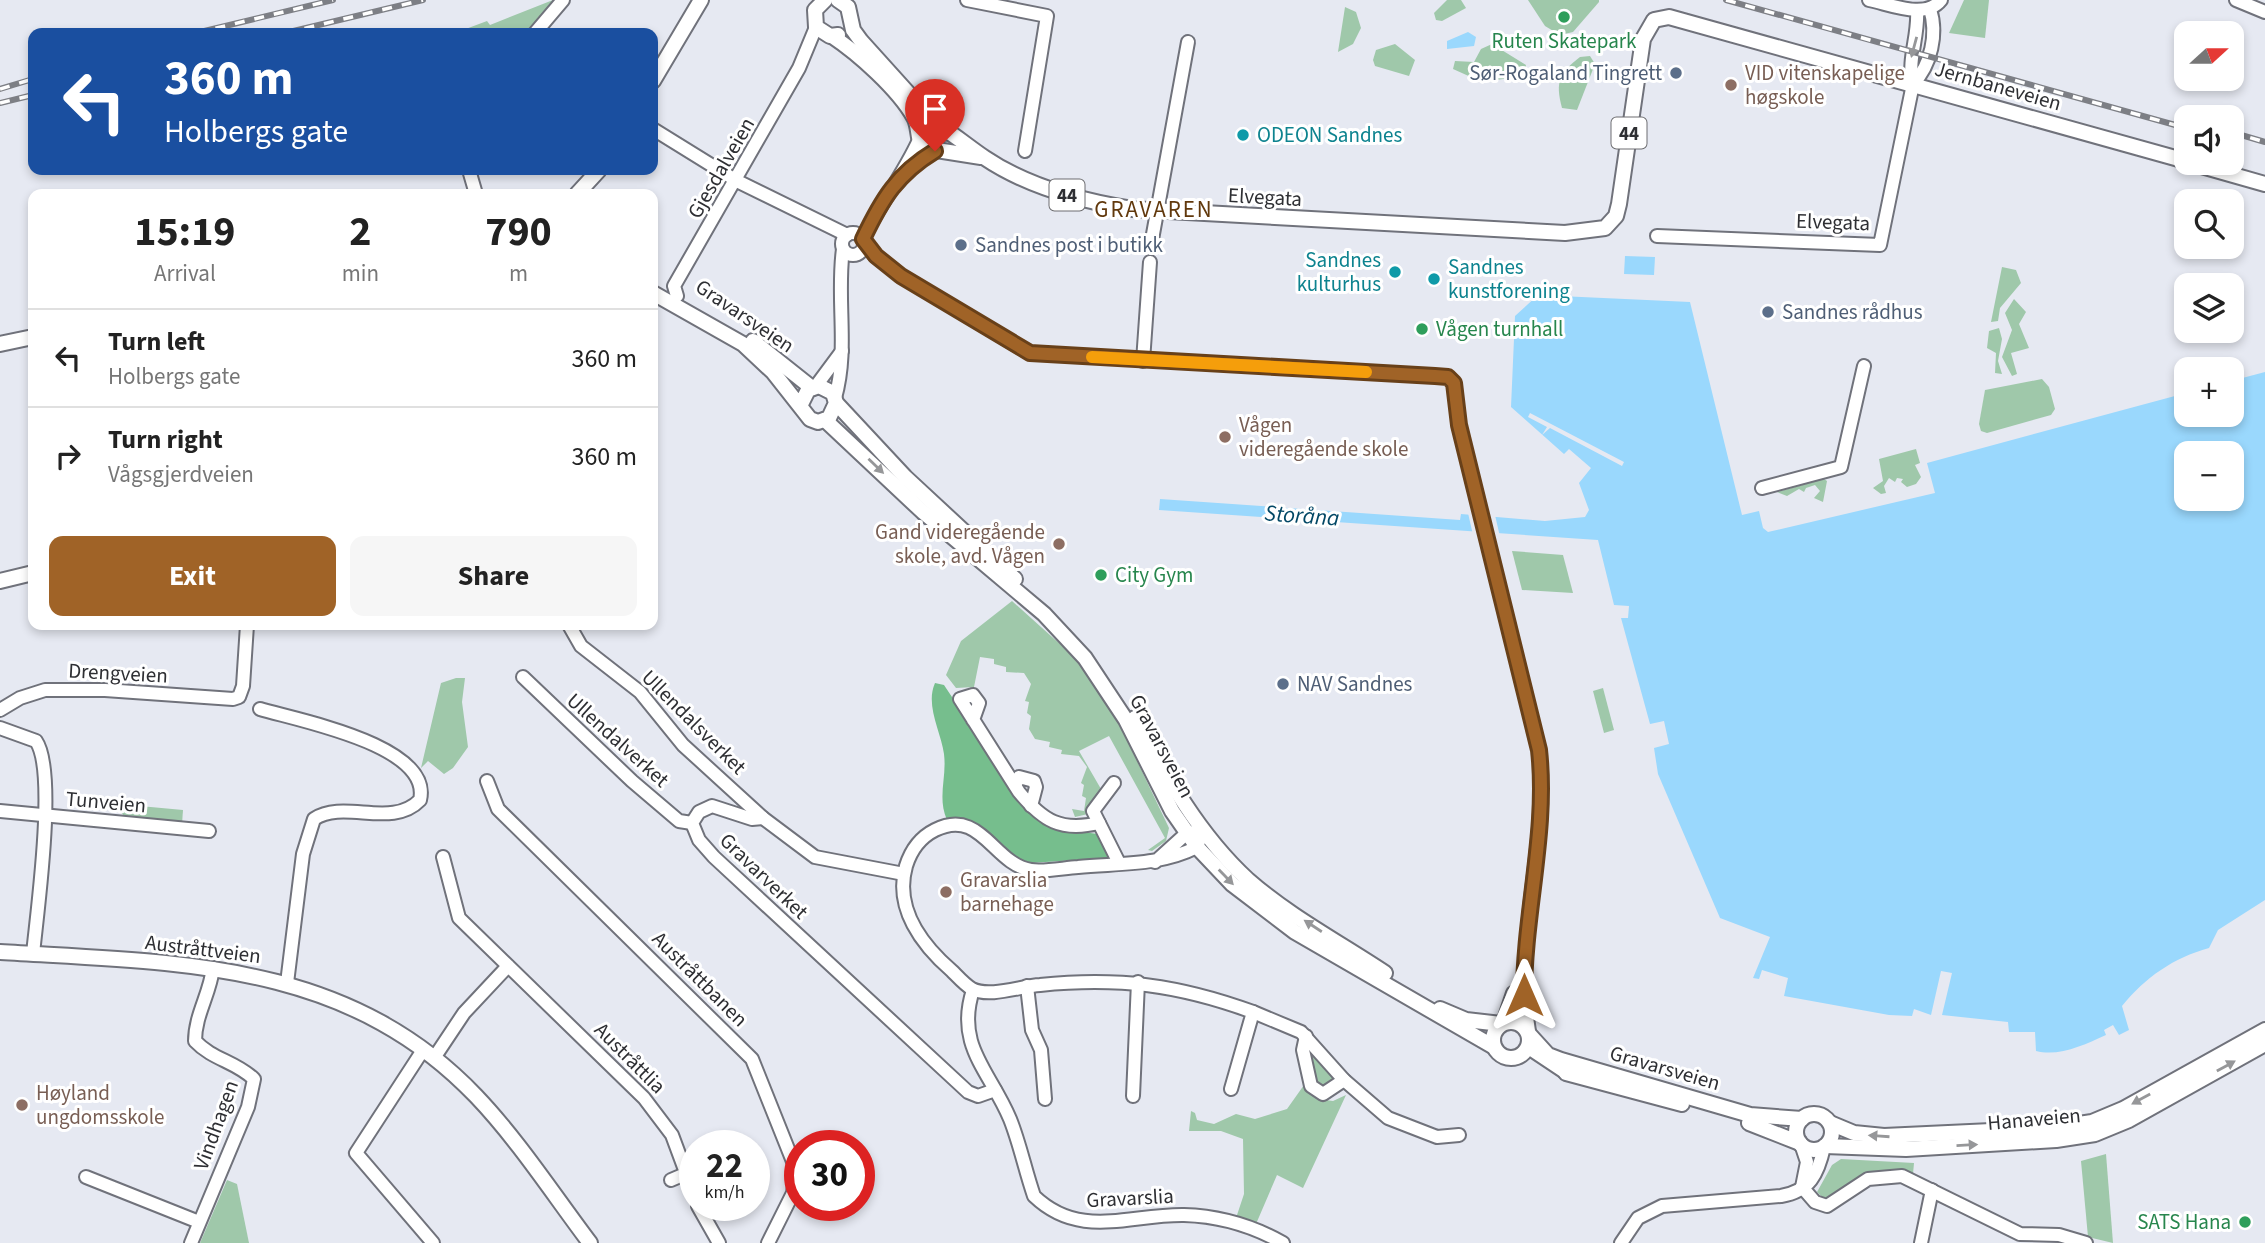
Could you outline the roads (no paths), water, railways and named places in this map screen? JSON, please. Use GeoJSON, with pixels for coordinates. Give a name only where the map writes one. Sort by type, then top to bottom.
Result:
{"type":"FeatureCollection","features":[{"type":"Feature","properties":{"kind":"main road"},"geometry":{"type":"LineString","coordinates":[[658,72],[701,0]]}},
{"type":"Feature","properties":{"kind":"main road"},"geometry":{"type":"LineString","coordinates":[[805,0],[815,22]]}},
{"type":"Feature","properties":{"kind":"main road"},"geometry":{"type":"LineString","coordinates":[[815,22],[819,4],[825,0]]}},
{"type":"Feature","properties":{"kind":"main road","name":"44"},"geometry":{"type":"LineString","coordinates":[[838,0],[848,7],[851,17]]}},
{"type":"Feature","properties":{"kind":"main road"},"geometry":{"type":"LineString","coordinates":[[831,36],[845,30],[851,17]]}},
{"type":"Feature","properties":{"kind":"main road","name":"Elvegata"},"geometry":{"type":"LineString","coordinates":[[851,17],[853,30],[861,41],[940,126],[985,158],[1052,190],[1100,204],[1155,210],[1469,228]]}},
{"type":"Feature","properties":{"kind":"main road","name":"Jernbaneveien"},"geometry":{"type":"LineString","coordinates":[[1469,228],[1565,233],[1597,231],[1611,222],[1619,204],[1643,38],[1650,24],[1661,17],[1677,19],[1854,71],[1913,84],[2174,158]]}},
{"type":"Feature","properties":{"kind":"main road","name":"44"},"geometry":{"type":"LineString","coordinates":[[815,22],[852,49],[906,106],[918,124],[923,148],[935,151]]}},
{"type":"Feature","properties":{"kind":"main road"},"geometry":{"type":"LineString","coordinates":[[919,137],[926,125],[940,126],[946,140],[935,151]]}},
{"type":"Feature","properties":{"kind":"main road","name":"Elvegata"},"geometry":{"type":"LineString","coordinates":[[935,151],[962,152],[985,158]]}},
{"type":"Feature","properties":{"kind":"main road"},"geometry":{"type":"LineString","coordinates":[[582,189],[594,175]]}},
{"type":"Feature","properties":{"kind":"main road"},"geometry":{"type":"LineString","coordinates":[[2233,175],[2265,184]]}},
{"type":"Feature","properties":{"kind":"main road","name":"Gravarsveien"},"geometry":{"type":"LineString","coordinates":[[658,286],[757,344],[814,387]]}},
{"type":"Feature","properties":{"kind":"main road","name":"Gravarsveien"},"geometry":{"type":"LineString","coordinates":[[658,296],[743,344],[801,404]]}},
{"type":"Feature","properties":{"kind":"main road"},"geometry":{"type":"LineString","coordinates":[[0,344],[28,338]]}},
{"type":"Feature","properties":{"kind":"main road"},"geometry":{"type":"LineString","coordinates":[[814,387],[828,389],[836,401],[832,415],[825,420],[808,418],[801,404],[805,393],[814,387]]}},
{"type":"Feature","properties":{"kind":"main road","name":"Gravarsveien"},"geometry":{"type":"LineString","coordinates":[[836,401],[905,477],[1049,610],[1086,649],[1123,697],[1168,778],[1203,831],[1248,880],[1275,902],[1421,997],[1466,1020],[1502,1024]]}},
{"type":"Feature","properties":{"kind":"main road","name":"Gravarsveien"},"geometry":{"type":"LineString","coordinates":[[825,420],[933,521],[1044,614],[1077,648],[1105,684],[1126,720],[1152,775],[1187,833],[1232,884],[1286,926],[1494,1047]]}},
{"type":"Feature","properties":{"kind":"main road"},"geometry":{"type":"LineString","coordinates":[[0,581],[28,574]]}},
{"type":"Feature","properties":{"kind":"main road","name":"Austråttveien"},"geometry":{"type":"LineString","coordinates":[[0,952],[213,968],[287,984],[346,1005],[428,1054],[491,1112],[590,1243]]}},
{"type":"Feature","properties":{"kind":"main road"},"geometry":{"type":"LineString","coordinates":[[1514,1021],[1524,1027],[1530,1044],[1524,1054],[1514,1058],[1502,1056],[1494,1047],[1493,1037],[1502,1024],[1514,1021]]}},
{"type":"Feature","properties":{"kind":"main road","name":"Hanaveien"},"geometry":{"type":"LineString","coordinates":[[1830,1123],[1854,1133],[1884,1136],[2082,1124],[2123,1109],[2265,1030]]}},
{"type":"Feature","properties":{"kind":"main road","name":"Gravarsveien"},"geometry":{"type":"LineString","coordinates":[[1528,1033],[1548,1055],[1561,1060],[1749,1115],[1802,1119]]}},
{"type":"Feature","properties":{"kind":"main road","name":"Hanaveien"},"geometry":{"type":"LineString","coordinates":[[1825,1147],[1906,1149],[2056,1140],[2095,1134],[2129,1120],[2265,1044]]}},
{"type":"Feature","properties":{"kind":"main road","name":"Gravarsveien"},"geometry":{"type":"LineString","coordinates":[[1566,1073],[1768,1128],[1800,1144]]}},
{"type":"Feature","properties":{"kind":"main road"},"geometry":{"type":"LineString","coordinates":[[1816,1115],[1830,1123],[1832,1133],[1825,1147],[1810,1150],[1800,1144],[1796,1133],[1802,1119],[1816,1115]]}},
{"type":"Feature","properties":{"kind":"street"},"geometry":{"type":"LineString","coordinates":[[539,28],[563,0]]}},
{"type":"Feature","properties":{"kind":"street"},"geometry":{"type":"LineString","coordinates":[[851,17],[852,0]]}},
{"type":"Feature","properties":{"kind":"street"},"geometry":{"type":"LineString","coordinates":[[967,0],[1048,16],[1025,151]]}},
{"type":"Feature","properties":{"kind":"street"},"geometry":{"type":"LineString","coordinates":[[1869,0],[1923,10],[1941,0]]}},
{"type":"Feature","properties":{"kind":"street"},"geometry":{"type":"LineString","coordinates":[[2236,0],[2265,12]]}},
{"type":"Feature","properties":{"kind":"street"},"geometry":{"type":"LineString","coordinates":[[1913,84],[1909,67],[1923,10]]}},
{"type":"Feature","properties":{"kind":"street","name":"Gjesdalveien"},"geometry":{"type":"LineString","coordinates":[[677,296],[674,286],[737,181],[804,59],[815,22]]}},
{"type":"Feature","properties":{"kind":"street","name":"Gjesdalveien"},"geometry":{"type":"LineString","coordinates":[[804,59],[831,36]]}},
{"type":"Feature","properties":{"kind":"street"},"geometry":{"type":"LineString","coordinates":[[1151,245],[1155,210],[1188,42]]}},
{"type":"Feature","properties":{"kind":"street","name":"Elvegata"},"geometry":{"type":"LineString","coordinates":[[1657,236],[1881,245],[1913,84]]}},
{"type":"Feature","properties":{"kind":"street"},"geometry":{"type":"LineString","coordinates":[[658,132],[737,181],[825,225],[849,246],[886,265],[1030,353],[1435,376],[1448,377],[1454,383],[1459,425],[1536,730],[1541,768],[1541,793],[1524,943],[1524,995],[1528,1033],[1533,1051],[1566,1073]]}},
{"type":"Feature","properties":{"kind":"street"},"geometry":{"type":"LineString","coordinates":[[836,401],[843,351],[839,277],[849,246],[905,170],[919,137]]}},
{"type":"Feature","properties":{"kind":"street"},"geometry":{"type":"LineString","coordinates":[[905,170],[935,151]]}},
{"type":"Feature","properties":{"kind":"street"},"geometry":{"type":"LineString","coordinates":[[849,246],[863,249],[863,240],[881,203]]}},
{"type":"Feature","properties":{"kind":"street"},"geometry":{"type":"LineString","coordinates":[[863,240],[886,265]]}},
{"type":"Feature","properties":{"kind":"street"},"geometry":{"type":"LineString","coordinates":[[1143,361],[1150,262]]}},
{"type":"Feature","properties":{"kind":"street"},"geometry":{"type":"LineString","coordinates":[[814,387],[843,351]]}},
{"type":"Feature","properties":{"kind":"street"},"geometry":{"type":"LineString","coordinates":[[1762,488],[1841,467],[1864,366]]}},
{"type":"Feature","properties":{"kind":"street","name":"Drengveien"},"geometry":{"type":"LineString","coordinates":[[0,710],[20,698],[45,690],[105,690],[233,699],[239,697],[243,687],[247,630]]}},
{"type":"Feature","properties":{"kind":"street","name":"Ullendalsverket"},"geometry":{"type":"LineString","coordinates":[[572,630],[581,646],[640,692],[683,745],[763,818]]}},
{"type":"Feature","properties":{"kind":"street","name":"Ullendalverket"},"geometry":{"type":"LineString","coordinates":[[523,677],[632,781],[679,821],[692,824]]}},
{"type":"Feature","properties":{"kind":"street"},"geometry":{"type":"LineString","coordinates":[[960,699],[1031,806],[1064,827],[1099,823]]}},
{"type":"Feature","properties":{"kind":"street"},"geometry":{"type":"LineString","coordinates":[[260,709],[363,738],[406,768],[422,792],[420,800],[406,810],[326,813],[314,819],[303,854],[287,984]]}},
{"type":"Feature","properties":{"kind":"street"},"geometry":{"type":"LineString","coordinates":[[0,727],[27,735],[41,748],[46,774],[33,954]]}},
{"type":"Feature","properties":{"kind":"street","name":"Austråttbanen"},"geometry":{"type":"LineString","coordinates":[[487,782],[498,809],[752,1059],[796,1169],[793,1194],[768,1243]]}},
{"type":"Feature","properties":{"kind":"street"},"geometry":{"type":"LineString","coordinates":[[1114,783],[1093,811],[1119,863]]}},
{"type":"Feature","properties":{"kind":"street","name":"Gravarverket"},"geometry":{"type":"LineString","coordinates":[[904,874],[815,857],[763,818],[752,819],[712,806],[699,812],[692,824],[699,839],[714,857],[968,1092],[978,1096],[995,1090]]}},
{"type":"Feature","properties":{"kind":"street","name":"Tunveien"},"geometry":{"type":"LineString","coordinates":[[0,811],[209,831]]}},
{"type":"Feature","properties":{"kind":"street"},"geometry":{"type":"LineString","coordinates":[[1155,862],[1187,833],[1203,831],[1197,847],[1155,862],[1032,870],[1010,861],[985,836],[969,827],[948,824],[932,831],[915,846],[904,874],[905,904],[916,932],[945,965],[973,990],[999,991],[1098,980],[1138,982],[1203,995],[1254,1012],[1306,1036],[1344,1080],[1388,1118],[1437,1137],[1459,1135]]}},
{"type":"Feature","properties":{"kind":"street","name":"Austråttlia"},"geometry":{"type":"LineString","coordinates":[[443,857],[459,918],[644,1098],[672,1135],[679,1156]]}},
{"type":"Feature","properties":{"kind":"street"},"geometry":{"type":"LineString","coordinates":[[433,1243],[356,1153],[428,1054],[508,966]]}},
{"type":"Feature","properties":{"kind":"street","name":"Vindhagen"},"geometry":{"type":"LineString","coordinates":[[191,1243],[248,1107],[254,1079],[240,1067],[207,1054],[195,1041],[195,1025],[207,996],[213,968]]}},
{"type":"Feature","properties":{"kind":"street"},"geometry":{"type":"LineString","coordinates":[[1133,1096],[1138,982]]}},
{"type":"Feature","properties":{"kind":"street"},"geometry":{"type":"LineString","coordinates":[[1027,986],[1032,1030],[1041,1050],[1045,1099]]}},
{"type":"Feature","properties":{"kind":"street","name":"Gravarslia"},"geometry":{"type":"LineString","coordinates":[[973,990],[967,1017],[968,1036],[974,1055],[1011,1122],[1034,1196],[1059,1215],[1089,1221],[1184,1215],[1214,1218],[1242,1224],[1283,1243]]}},
{"type":"Feature","properties":{"kind":"street"},"geometry":{"type":"LineString","coordinates":[[1502,1024],[1513,993]]}},
{"type":"Feature","properties":{"kind":"street"},"geometry":{"type":"LineString","coordinates":[[1231,1088],[1254,1012]]}},
{"type":"Feature","properties":{"kind":"street"},"geometry":{"type":"LineString","coordinates":[[1306,1036],[1303,1050],[1311,1086],[1323,1094],[1344,1080]]}},
{"type":"Feature","properties":{"kind":"street"},"geometry":{"type":"LineString","coordinates":[[1800,1144],[1807,1162],[1802,1187]]}},
{"type":"Feature","properties":{"kind":"street"},"geometry":{"type":"LineString","coordinates":[[1621,1243],[1639,1217],[1662,1206],[1781,1196],[1802,1187],[1814,1180],[1825,1147]]}},
{"type":"Feature","properties":{"kind":"street"},"geometry":{"type":"LineString","coordinates":[[86,1177],[199,1222]]}},
{"type":"Feature","properties":{"kind":"street"},"geometry":{"type":"LineString","coordinates":[[671,1180],[679,1177]]}},
{"type":"Feature","properties":{"kind":"street"},"geometry":{"type":"LineString","coordinates":[[1802,1187],[1821,1206],[1831,1204],[1860,1183],[1879,1177],[1910,1178],[2020,1234],[2059,1235],[2086,1243]]}},
{"type":"Feature","properties":{"kind":"street"},"geometry":{"type":"LineString","coordinates":[[1921,1243],[1933,1190]]}},
{"type":"Feature","properties":{"kind":"street"},"geometry":{"type":"LineString","coordinates":[[707,1221],[719,1243]]}},
{"type":"Feature","properties":{"kind":"water"},"geometry":{"type":"Polygon","coordinates":[[[1468,32],[1476,37],[1474,46],[1447,49],[1447,41],[1468,32]]]}},
{"type":"Feature","properties":{"kind":"water"},"geometry":{"type":"Polygon","coordinates":[[[1625,256],[1655,257],[1654,275],[1624,274],[1625,256]]]}},
{"type":"Feature","properties":{"kind":"water","name":"Storåna"},"geometry":{"type":"Polygon","coordinates":[[[1538,295],[1690,302],[1742,515],[1759,511],[1763,528],[1768,532],[1935,493],[1927,463],[2174,396],[2174,427],[2244,427],[2244,378],[2265,372],[2265,900],[2218,930],[2209,948],[2172,963],[2141,986],[2122,1006],[2129,1030],[2119,1035],[2113,1025],[2104,1030],[2106,1035],[2062,1051],[2036,1051],[2035,1032],[2009,1032],[2008,1022],[1942,1015],[1952,973],[1941,971],[1931,1015],[1914,1009],[1912,1016],[1889,1015],[1784,996],[1788,978],[1762,970],[1759,979],[1753,978],[1770,937],[1720,918],[1658,774],[1654,748],[1669,744],[1664,721],[1650,724],[1621,618],[1628,618],[1629,606],[1614,605],[1598,540],[1159,510],[1160,499],[1460,520],[1461,514],[1545,521],[1585,517],[1589,510],[1579,483],[1591,468],[1569,449],[1564,454],[1511,407],[1515,316],[1538,295]]]}},
{"type":"Feature","properties":{"kind":"railway"},"geometry":{"type":"LineString","coordinates":[[217,28],[333,0]]}},
{"type":"Feature","properties":{"kind":"railway"},"geometry":{"type":"LineString","coordinates":[[306,28],[423,0]]}},
{"type":"Feature","properties":{"kind":"railway"},"geometry":{"type":"LineString","coordinates":[[1726,0],[2174,125]]}},
{"type":"Feature","properties":{"kind":"railway"},"geometry":{"type":"LineString","coordinates":[[0,89],[28,81]]}},
{"type":"Feature","properties":{"kind":"railway"},"geometry":{"type":"LineString","coordinates":[[0,103],[28,96]]}},
{"type":"Feature","properties":{"kind":"railway"},"geometry":{"type":"LineString","coordinates":[[2244,136],[2265,142]]}},
{"type":"Feature","properties":{"kind":"place","name":"Ruten Skatepark"},"geometry":{"type":"Point","coordinates":[1564,17]}},
{"type":"Feature","properties":{"kind":"place","name":"Sør-Rogaland Tingrett"},"geometry":{"type":"Point","coordinates":[1676,73]}},
{"type":"Feature","properties":{"kind":"place","name":"VID vitenskapelige høgskole"},"geometry":{"type":"Point","coordinates":[1731,85]}},
{"type":"Feature","properties":{"kind":"place","name":"ODEON Sandnes"},"geometry":{"type":"Point","coordinates":[1243,135]}},
{"type":"Feature","properties":{"kind":"place","name":"Sandnes post i butikk"},"geometry":{"type":"Point","coordinates":[961,245]}},
{"type":"Feature","properties":{"kind":"place","name":"Sandnes kulturhus"},"geometry":{"type":"Point","coordinates":[1395,272]}},
{"type":"Feature","properties":{"kind":"place","name":"Sandnes kunstforening"},"geometry":{"type":"Point","coordinates":[1434,279]}},
{"type":"Feature","properties":{"kind":"place","name":"Sandnes rådhus"},"geometry":{"type":"Point","coordinates":[1768,312]}},
{"type":"Feature","properties":{"kind":"place","name":"Vågen turnhall"},"geometry":{"type":"Point","coordinates":[1422,329]}},
{"type":"Feature","properties":{"kind":"place","name":"Vågen videregående skole"},"geometry":{"type":"Point","coordinates":[1225,437]}},
{"type":"Feature","properties":{"kind":"place","name":"Gand videregående skole, avd. Vågen"},"geometry":{"type":"Point","coordinates":[1059,544]}},
{"type":"Feature","properties":{"kind":"place","name":"City Gym"},"geometry":{"type":"Point","coordinates":[1101,575]}},
{"type":"Feature","properties":{"kind":"place","name":"NAV Sandnes"},"geometry":{"type":"Point","coordinates":[1283,684]}},
{"type":"Feature","properties":{"kind":"place","name":"Gravarslia barnehage"},"geometry":{"type":"Point","coordinates":[946,892]}},
{"type":"Feature","properties":{"kind":"place","name":"Høyland ungdomsskole"},"geometry":{"type":"Point","coordinates":[22,1105]}},
{"type":"Feature","properties":{"kind":"place","name":"SATS Hana"},"geometry":{"type":"Point","coordinates":[2245,1222]}},
{"type":"Feature","properties":{"kind":"district","name":"GRAVAREN"},"geometry":{"type":"Point","coordinates":[1154,209]}}]}
